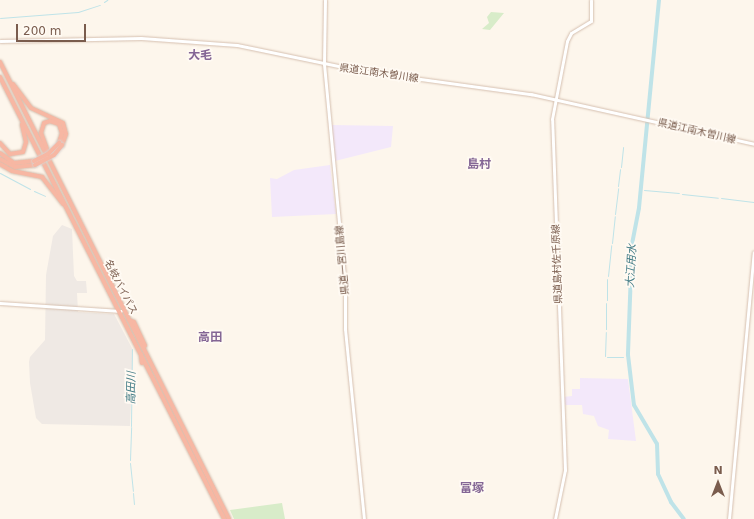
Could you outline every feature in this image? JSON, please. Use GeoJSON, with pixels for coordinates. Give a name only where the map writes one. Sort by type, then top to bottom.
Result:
{"type":"FeatureCollection","features":[{"type":"Feature","properties":{"kind":"highway"},"geometry":{"type":"LineString","coordinates":[[0,63],[31,108],[63,123],[66,134],[54,155],[35,163],[15,167],[0,159]]}},
{"type":"Feature","properties":{"kind":"highway"},"geometry":{"type":"LineString","coordinates":[[0,63],[55,175],[58,187]]}},
{"type":"Feature","properties":{"kind":"highway"},"geometry":{"type":"LineString","coordinates":[[0,77],[22,126],[26,142],[24,150],[16,154],[8,152],[0,143]]}},
{"type":"Feature","properties":{"kind":"highway"},"geometry":{"type":"LineString","coordinates":[[3,83],[55,175]]}},
{"type":"Feature","properties":{"kind":"highway"},"geometry":{"type":"LineString","coordinates":[[58,187],[41,136],[44,123],[50,121],[59,124],[62,133],[61,144]]}},
{"type":"Feature","properties":{"kind":"highway"},"geometry":{"type":"LineString","coordinates":[[0,153],[14,163],[35,163]]}},
{"type":"Feature","properties":{"kind":"highway"},"geometry":{"type":"LineString","coordinates":[[0,164],[12,170],[35,174],[58,187]]}},
{"type":"Feature","properties":{"kind":"highway","name":"名岐バイパス"},"geometry":{"type":"LineString","coordinates":[[58,187],[67,197],[229,519]]}},
{"type":"Feature","properties":{"kind":"highway","name":"名岐バイパス"},"geometry":{"type":"LineString","coordinates":[[58,187],[224,519]]}},
{"type":"Feature","properties":{"kind":"highway"},"geometry":{"type":"LineString","coordinates":[[129,320],[134,322],[146,348]]}},
{"type":"Feature","properties":{"kind":"highway"},"geometry":{"type":"LineString","coordinates":[[141,354],[142,363]]}},
{"type":"Feature","properties":{"kind":"main road","name":"県道一宮川島線"},"geometry":{"type":"LineString","coordinates":[[325,0],[324,64],[345,280],[345,334],[364,519]]}},
{"type":"Feature","properties":{"kind":"main road","name":"県道島村佐千原線"},"geometry":{"type":"LineString","coordinates":[[555,519],[564,470],[552,134],[555,99],[568,37],[591,20],[591,0]]}},
{"type":"Feature","properties":{"kind":"main road","name":"県道江南木曽川線"},"geometry":{"type":"LineString","coordinates":[[0,42],[180,40],[237,45],[324,64],[555,99],[754,144]]}},
{"type":"Feature","properties":{"kind":"main road"},"geometry":{"type":"LineString","coordinates":[[729,519],[754,252]]}},
{"type":"Feature","properties":{"kind":"main road"},"geometry":{"type":"LineString","coordinates":[[0,303],[120,311]]}},
{"type":"Feature","properties":{"kind":"shaded area"},"geometry":{"type":"Polygon","coordinates":[[[331,125],[393,126],[391,147],[335,161],[331,125]]]}},
{"type":"Feature","properties":{"kind":"shaded area"},"geometry":{"type":"Polygon","coordinates":[[[330,165],[336,214],[272,217],[270,178],[277,179],[294,170],[330,165]]]}},
{"type":"Feature","properties":{"kind":"shaded area"},"geometry":{"type":"Polygon","coordinates":[[[62,225],[72,229],[74,276],[77,281],[86,281],[87,293],[77,293],[78,312],[114,314],[133,350],[130,426],[42,424],[36,418],[30,383],[29,362],[30,357],[45,340],[46,275],[53,236],[62,225]]]}},
{"type":"Feature","properties":{"kind":"shaded area"},"geometry":{"type":"Polygon","coordinates":[[[580,378],[628,379],[636,441],[608,439],[609,430],[598,426],[594,416],[583,414],[582,405],[563,405],[563,397],[572,396],[572,389],[580,389],[580,378]]]}},
{"type":"Feature","properties":{"kind":"green space"},"geometry":{"type":"Polygon","coordinates":[[[491,12],[504,13],[490,30],[482,29],[489,23],[487,17],[491,12]]]}},
{"type":"Feature","properties":{"kind":"green space"},"geometry":{"type":"Polygon","coordinates":[[[282,503],[285,519],[234,519],[230,510],[282,503]]]}},
{"type":"Feature","properties":{"kind":"waterway","name":"大江用水"},"geometry":{"type":"LineString","coordinates":[[659,0],[639,208],[632,244],[628,355],[634,405],[657,444],[658,474],[671,502],[684,519]]}},
{"type":"Feature","properties":{"kind":"waterway"},"geometry":{"type":"LineString","coordinates":[[0,18],[78,12],[100,5]]}},
{"type":"Feature","properties":{"kind":"waterway"},"geometry":{"type":"LineString","coordinates":[[621,167],[623,147]]}},
{"type":"Feature","properties":{"kind":"waterway"},"geometry":{"type":"LineString","coordinates":[[618,186],[620,169]]}},
{"type":"Feature","properties":{"kind":"waterway"},"geometry":{"type":"LineString","coordinates":[[0,173],[30,189]]}},
{"type":"Feature","properties":{"kind":"waterway"},"geometry":{"type":"LineString","coordinates":[[615,214],[618,188]]}},
{"type":"Feature","properties":{"kind":"waterway"},"geometry":{"type":"LineString","coordinates":[[644,190],[679,193]]}},
{"type":"Feature","properties":{"kind":"waterway"},"geometry":{"type":"LineString","coordinates":[[34,191],[45,196]]}},
{"type":"Feature","properties":{"kind":"waterway"},"geometry":{"type":"LineString","coordinates":[[682,194],[718,198]]}},
{"type":"Feature","properties":{"kind":"waterway"},"geometry":{"type":"LineString","coordinates":[[721,198],[754,202]]}},
{"type":"Feature","properties":{"kind":"waterway"},"geometry":{"type":"LineString","coordinates":[[612,243],[615,216]]}},
{"type":"Feature","properties":{"kind":"waterway"},"geometry":{"type":"LineString","coordinates":[[608,276],[611,245]]}},
{"type":"Feature","properties":{"kind":"waterway"},"geometry":{"type":"LineString","coordinates":[[607,279],[607,300]]}},
{"type":"Feature","properties":{"kind":"waterway"},"geometry":{"type":"LineString","coordinates":[[606,303],[606,329]]}},
{"type":"Feature","properties":{"kind":"waterway"},"geometry":{"type":"LineString","coordinates":[[605,356],[606,332]]}},
{"type":"Feature","properties":{"kind":"waterway","name":"高田川"},"geometry":{"type":"LineString","coordinates":[[131,426],[132,349]]}},
{"type":"Feature","properties":{"kind":"waterway"},"geometry":{"type":"LineString","coordinates":[[607,357],[623,357]]}},
{"type":"Feature","properties":{"kind":"waterway","name":"高田川"},"geometry":{"type":"LineString","coordinates":[[130,460],[131,427]]}},
{"type":"Feature","properties":{"kind":"waterway","name":"高田川"},"geometry":{"type":"LineString","coordinates":[[130,463],[133,491]]}},
{"type":"Feature","properties":{"kind":"waterway","name":"高田川"},"geometry":{"type":"LineString","coordinates":[[133,493],[134,504]]}},
{"type":"Feature","properties":{"kind":"district","name":"大毛"},"geometry":{"type":"Point","coordinates":[200,56]}},
{"type":"Feature","properties":{"kind":"district","name":"島村"},"geometry":{"type":"Point","coordinates":[479,165]}},
{"type":"Feature","properties":{"kind":"district","name":"高田"},"geometry":{"type":"Point","coordinates":[210,338]}},
{"type":"Feature","properties":{"kind":"district","name":"富塚"},"geometry":{"type":"Point","coordinates":[472,489]}}]}
